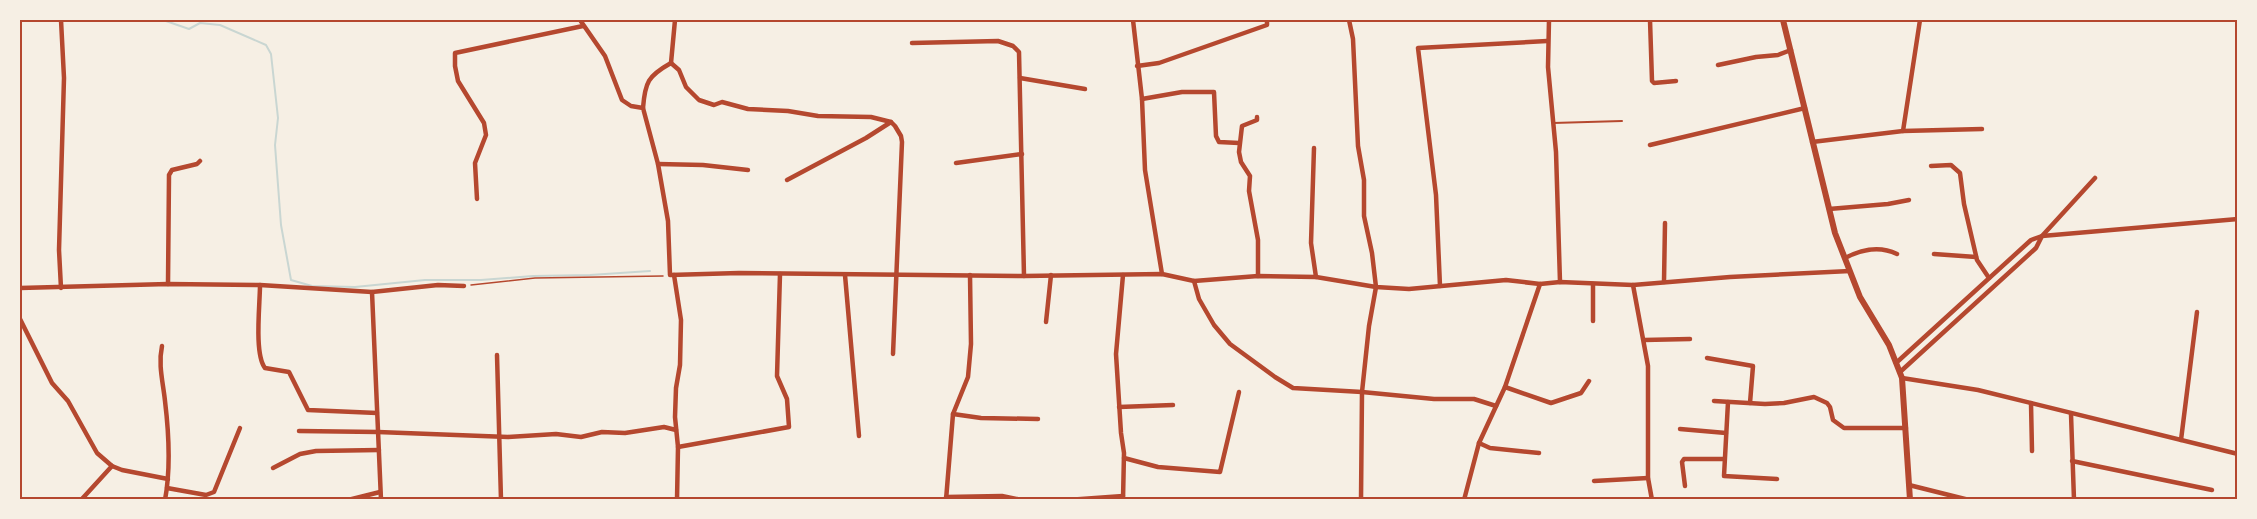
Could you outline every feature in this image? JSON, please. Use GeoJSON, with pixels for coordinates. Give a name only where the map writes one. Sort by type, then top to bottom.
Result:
{"type":"FeatureCollection","features":[{"type":"Feature","properties":{"kind":"main road"},"geometry":{"type":"LineString","coordinates":[[1783,20],[1835,233],[1860,297],[1889,345],[1901,375],[1910,500]]}},
{"type":"Feature","properties":{"kind":"street"},"geometry":{"type":"LineString","coordinates":[[61,20],[64,78],[59,250],[61,288]]}},
{"type":"Feature","properties":{"kind":"street"},"geometry":{"type":"LineString","coordinates":[[580,20],[605,56],[622,100],[631,106],[643,108]]}},
{"type":"Feature","properties":{"kind":"street"},"geometry":{"type":"LineString","coordinates":[[671,63],[675,20]]}},
{"type":"Feature","properties":{"kind":"street"},"geometry":{"type":"LineString","coordinates":[[1132,20],[1142,99],[1145,170],[1162,274]]}},
{"type":"Feature","properties":{"kind":"street"},"geometry":{"type":"LineString","coordinates":[[1137,66],[1159,63],[1267,25],[1267,20]]}},
{"type":"Feature","properties":{"kind":"street"},"geometry":{"type":"LineString","coordinates":[[1349,20],[1353,39],[1358,146],[1364,180],[1364,216],[1376,287],[1362,392],[1360,500]]}},
{"type":"Feature","properties":{"kind":"street"},"geometry":{"type":"LineString","coordinates":[[1549,20],[1547,41],[1560,282]]}},
{"type":"Feature","properties":{"kind":"street"},"geometry":{"type":"LineString","coordinates":[[1650,20],[1652,81],[1654,83],[1676,81]]}},
{"type":"Feature","properties":{"kind":"street"},"geometry":{"type":"LineString","coordinates":[[1903,131],[1920,20]]}},
{"type":"Feature","properties":{"kind":"street"},"geometry":{"type":"LineString","coordinates":[[477,199],[475,163],[486,135],[484,123],[458,81],[455,53],[583,26]]}},
{"type":"Feature","properties":{"kind":"street"},"geometry":{"type":"LineString","coordinates":[[912,43],[998,41],[1013,46],[1019,52],[1024,276]]}},
{"type":"Feature","properties":{"kind":"street"},"geometry":{"type":"LineString","coordinates":[[1440,286],[1436,195],[1418,48],[1547,41]]}},
{"type":"Feature","properties":{"kind":"street"},"geometry":{"type":"LineString","coordinates":[[1718,65],[1778,55],[1791,50]]}},
{"type":"Feature","properties":{"kind":"street"},"geometry":{"type":"LineString","coordinates":[[671,63],[656,72],[645,85],[643,108],[658,164],[668,221],[672,275],[681,320],[680,365],[676,388],[677,500]]}},
{"type":"Feature","properties":{"kind":"street"},"geometry":{"type":"LineString","coordinates":[[671,63],[679,70],[686,87],[699,100],[714,105],[722,102],[748,109],[788,111],[819,116],[871,117],[891,122],[899,131],[902,142],[893,354]]}},
{"type":"Feature","properties":{"kind":"street"},"geometry":{"type":"LineString","coordinates":[[1020,78],[1085,89]]}},
{"type":"Feature","properties":{"kind":"street"},"geometry":{"type":"LineString","coordinates":[[1142,99],[1182,92],[1214,92],[1216,136],[1219,142],[1239,143]]}},
{"type":"Feature","properties":{"kind":"street"},"geometry":{"type":"LineString","coordinates":[[1650,145],[1804,108]]}},
{"type":"Feature","properties":{"kind":"street"},"geometry":{"type":"LineString","coordinates":[[1257,117],[1257,120],[1242,126],[1239,143],[1241,162],[1250,176],[1249,191],[1258,240],[1258,276]]}},
{"type":"Feature","properties":{"kind":"street"},"geometry":{"type":"LineString","coordinates":[[788,180],[891,122]]}},
{"type":"Feature","properties":{"kind":"street"},"geometry":{"type":"LineString","coordinates":[[1812,142],[1903,131],[1982,129]]}},
{"type":"Feature","properties":{"kind":"street"},"geometry":{"type":"LineString","coordinates":[[1314,148],[1311,243],[1316,277]]}},
{"type":"Feature","properties":{"kind":"street"},"geometry":{"type":"LineString","coordinates":[[956,163],[1022,154]]}},
{"type":"Feature","properties":{"kind":"street"},"geometry":{"type":"LineString","coordinates":[[168,284],[169,175],[172,170],[197,164],[200,161]]}},
{"type":"Feature","properties":{"kind":"street"},"geometry":{"type":"LineString","coordinates":[[658,164],[703,165],[748,170]]}},
{"type":"Feature","properties":{"kind":"street"},"geometry":{"type":"LineString","coordinates":[[1930,166],[1951,165],[1960,173],[1976,257],[1989,278]]}},
{"type":"Feature","properties":{"kind":"street"},"geometry":{"type":"LineString","coordinates":[[1901,375],[2036,248],[2042,236],[2095,178]]}},
{"type":"Feature","properties":{"kind":"street"},"geometry":{"type":"LineString","coordinates":[[1829,209],[1909,200]]}},
{"type":"Feature","properties":{"kind":"street"},"geometry":{"type":"LineString","coordinates":[[1896,363],[2031,240],[2042,236],[2238,219]]}},
{"type":"Feature","properties":{"kind":"street"},"geometry":{"type":"LineString","coordinates":[[1664,282],[1665,223]]}},
{"type":"Feature","properties":{"kind":"street"},"geometry":{"type":"LineString","coordinates":[[1845,258],[1866,250],[1883,249],[1898,255]]}},
{"type":"Feature","properties":{"kind":"street"},"geometry":{"type":"LineString","coordinates":[[1934,254],[1976,257]]}},
{"type":"Feature","properties":{"kind":"street"},"geometry":{"type":"LineString","coordinates":[[672,275],[1162,274],[1194,281],[1258,276],[1316,277],[1409,290],[1506,280],[1540,284],[1560,282],[1633,285],[1850,271]]}},
{"type":"Feature","properties":{"kind":"street"},"geometry":{"type":"LineString","coordinates":[[678,447],[789,427],[787,399],[777,376],[780,274]]}},
{"type":"Feature","properties":{"kind":"street"},"geometry":{"type":"LineString","coordinates":[[845,275],[859,436]]}},
{"type":"Feature","properties":{"kind":"street"},"geometry":{"type":"LineString","coordinates":[[970,275],[971,344],[968,377],[953,414],[946,498],[1002,496],[1022,500]]}},
{"type":"Feature","properties":{"kind":"street"},"geometry":{"type":"LineString","coordinates":[[1046,322],[1051,275]]}},
{"type":"Feature","properties":{"kind":"street"},"geometry":{"type":"LineString","coordinates":[[1066,500],[1123,498],[1124,458],[1116,354],[1123,275]]}},
{"type":"Feature","properties":{"kind":"street"},"geometry":{"type":"LineString","coordinates":[[1194,281],[1199,299],[1214,325],[1230,344],[1293,388],[1434,399],[1474,399],[1496,406]]}},
{"type":"Feature","properties":{"kind":"street"},"geometry":{"type":"LineString","coordinates":[[20,288],[168,284],[260,285],[372,292],[438,285],[464,286]]}},
{"type":"Feature","properties":{"kind":"street"},"geometry":{"type":"LineString","coordinates":[[1464,500],[1479,443],[1505,387],[1540,284]]}},
{"type":"Feature","properties":{"kind":"street"},"geometry":{"type":"LineString","coordinates":[[1593,284],[1593,321]]}},
{"type":"Feature","properties":{"kind":"street"},"geometry":{"type":"LineString","coordinates":[[260,285],[259,344],[261,363],[265,368],[289,372],[308,410],[377,413]]}},
{"type":"Feature","properties":{"kind":"street"},"geometry":{"type":"LineString","coordinates":[[1633,285],[1648,366],[1648,478],[1652,500]]}},
{"type":"Feature","properties":{"kind":"street"},"geometry":{"type":"LineString","coordinates":[[372,292],[381,500]]}},
{"type":"Feature","properties":{"kind":"street"},"geometry":{"type":"LineString","coordinates":[[2181,440],[2197,312]]}},
{"type":"Feature","properties":{"kind":"street"},"geometry":{"type":"LineString","coordinates":[[20,319],[52,383],[68,401],[97,453],[112,466],[122,470],[168,480]]}},
{"type":"Feature","properties":{"kind":"street"},"geometry":{"type":"LineString","coordinates":[[1644,340],[1690,339]]}},
{"type":"Feature","properties":{"kind":"street"},"geometry":{"type":"LineString","coordinates":[[162,346],[159,358],[165,402],[168,480],[165,500]]}},
{"type":"Feature","properties":{"kind":"street"},"geometry":{"type":"LineString","coordinates":[[497,355],[501,500]]}},
{"type":"Feature","properties":{"kind":"street"},"geometry":{"type":"LineString","coordinates":[[1707,357],[1753,366],[1750,403]]}},
{"type":"Feature","properties":{"kind":"street"},"geometry":{"type":"LineString","coordinates":[[1901,375],[1977,390],[2238,454]]}},
{"type":"Feature","properties":{"kind":"street"},"geometry":{"type":"LineString","coordinates":[[1505,387],[1551,403],[1581,393],[1588,381]]}},
{"type":"Feature","properties":{"kind":"street"},"geometry":{"type":"LineString","coordinates":[[1124,458],[1158,467],[1220,472],[1239,392]]}},
{"type":"Feature","properties":{"kind":"street"},"geometry":{"type":"LineString","coordinates":[[1714,401],[1784,403],[1799,398],[1814,397],[1827,403],[1833,420],[1844,428],[1906,428]]}},
{"type":"Feature","properties":{"kind":"street"},"geometry":{"type":"LineString","coordinates":[[1728,402],[1723,474],[1726,478],[1777,480]]}},
{"type":"Feature","properties":{"kind":"street"},"geometry":{"type":"LineString","coordinates":[[2031,404],[2032,451]]}},
{"type":"Feature","properties":{"kind":"street"},"geometry":{"type":"LineString","coordinates":[[1119,407],[1173,405]]}},
{"type":"Feature","properties":{"kind":"street"},"geometry":{"type":"LineString","coordinates":[[953,414],[981,418],[1038,419]]}},
{"type":"Feature","properties":{"kind":"street"},"geometry":{"type":"LineString","coordinates":[[2071,414],[2074,500]]}},
{"type":"Feature","properties":{"kind":"street"},"geometry":{"type":"LineString","coordinates":[[299,431],[499,437],[556,434],[581,437],[602,432],[625,433],[664,427],[676,430]]}},
{"type":"Feature","properties":{"kind":"street"},"geometry":{"type":"LineString","coordinates":[[167,488],[206,495],[214,492],[240,428]]}},
{"type":"Feature","properties":{"kind":"street"},"geometry":{"type":"LineString","coordinates":[[1680,429],[1726,432]]}},
{"type":"Feature","properties":{"kind":"street"},"geometry":{"type":"LineString","coordinates":[[1479,443],[1490,448],[1539,453]]}},
{"type":"Feature","properties":{"kind":"street"},"geometry":{"type":"LineString","coordinates":[[273,468],[300,454],[316,451],[379,450]]}},
{"type":"Feature","properties":{"kind":"street"},"geometry":{"type":"LineString","coordinates":[[1685,486],[1682,462],[1684,459],[1724,459]]}},
{"type":"Feature","properties":{"kind":"street"},"geometry":{"type":"LineString","coordinates":[[2072,461],[2212,490]]}},
{"type":"Feature","properties":{"kind":"street"},"geometry":{"type":"LineString","coordinates":[[81,500],[112,466]]}},
{"type":"Feature","properties":{"kind":"street"},"geometry":{"type":"LineString","coordinates":[[1594,481],[1648,478]]}},
{"type":"Feature","properties":{"kind":"street"},"geometry":{"type":"LineString","coordinates":[[1909,485],[1969,500]]}},
{"type":"Feature","properties":{"kind":"street"},"geometry":{"type":"LineString","coordinates":[[348,500],[380,492]]}},
{"type":"Feature","properties":{"kind":"lane"},"geometry":{"type":"LineString","coordinates":[[1553,123],[1622,121]]}},
{"type":"Feature","properties":{"kind":"path"},"geometry":{"type":"LineString","coordinates":[[464,286],[535,278],[672,275]]}},
{"type":"Feature","properties":{"kind":"waterway"},"geometry":{"type":"LineString","coordinates":[[163,20],[189,29],[200,23],[220,25],[266,45],[271,54],[278,118],[275,145],[281,225],[291,280],[312,286],[355,287],[425,280],[481,280],[650,271]]}}]}
